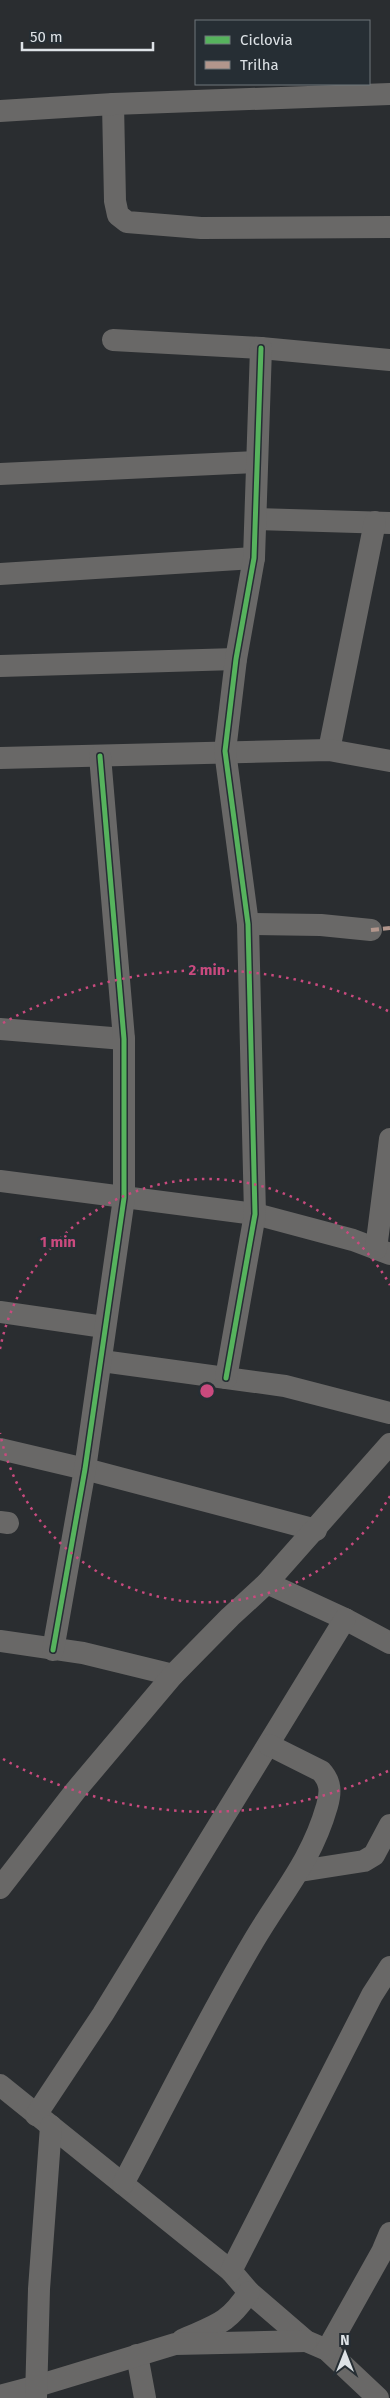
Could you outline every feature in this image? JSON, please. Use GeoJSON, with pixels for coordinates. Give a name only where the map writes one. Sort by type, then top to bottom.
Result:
{"type":"FeatureCollection","features":[{"type":"Feature","properties":{"kind":"street"},"geometry":{"type":"LineString","coordinates":[[0,111],[113,104],[390,94]]}},
{"type":"Feature","properties":{"kind":"street"},"geometry":{"type":"LineString","coordinates":[[113,104],[115,201],[118,216],[127,222],[201,228],[390,227]]}},
{"type":"Feature","properties":{"kind":"street"},"geometry":{"type":"LineString","coordinates":[[113,340],[261,348],[390,360]]}},
{"type":"Feature","properties":{"kind":"street"},"geometry":{"type":"LineString","coordinates":[[226,1378],[255,1214],[248,924],[225,751],[236,659],[254,558],[261,348]]}},
{"type":"Feature","properties":{"kind":"street"},"geometry":{"type":"LineString","coordinates":[[0,474],[256,462]]}},
{"type":"Feature","properties":{"kind":"street"},"geometry":{"type":"LineString","coordinates":[[256,519],[382,522],[329,750]]}},
{"type":"Feature","properties":{"kind":"street"},"geometry":{"type":"LineString","coordinates":[[0,574],[254,558]]}},
{"type":"Feature","properties":{"kind":"street"},"geometry":{"type":"LineString","coordinates":[[0,666],[236,659]]}},
{"type":"Feature","properties":{"kind":"street"},"geometry":{"type":"LineString","coordinates":[[0,758],[225,751],[329,750],[390,761]]}},
{"type":"Feature","properties":{"kind":"street"},"geometry":{"type":"LineString","coordinates":[[53,1650],[102,1361],[104,1327],[124,1198],[124,1038],[100,756]]}},
{"type":"Feature","properties":{"kind":"street"},"geometry":{"type":"LineString","coordinates":[[248,924],[320,925],[371,930]]}},
{"type":"Feature","properties":{"kind":"street"},"geometry":{"type":"LineString","coordinates":[[0,1029],[124,1038]]}},
{"type":"Feature","properties":{"kind":"street"},"geometry":{"type":"LineString","coordinates":[[0,1181],[255,1214],[353,1240],[383,1252],[390,1151]]}},
{"type":"Feature","properties":{"kind":"street"},"geometry":{"type":"LineString","coordinates":[[0,1312],[104,1327]]}},
{"type":"Feature","properties":{"kind":"street"},"geometry":{"type":"LineString","coordinates":[[102,1361],[286,1386],[390,1412]]}},
{"type":"Feature","properties":{"kind":"street"},"geometry":{"type":"LineString","coordinates":[[0,1888],[76,1790],[173,1675],[230,1617],[267,1584],[390,1444]]}},
{"type":"Feature","properties":{"kind":"street"},"geometry":{"type":"LineString","coordinates":[[0,1449],[85,1469],[316,1530]]}},
{"type":"Feature","properties":{"kind":"street"},"geometry":{"type":"LineString","coordinates":[[267,1584],[344,1619],[390,1643]]}},
{"type":"Feature","properties":{"kind":"street"},"geometry":{"type":"LineString","coordinates":[[36,2392],[44,2121],[103,2014],[269,1745],[344,1619]]}},
{"type":"Feature","properties":{"kind":"street"},"geometry":{"type":"LineString","coordinates":[[0,1641],[83,1653],[173,1675]]}},
{"type":"Feature","properties":{"kind":"street"},"geometry":{"type":"LineString","coordinates":[[123,2184],[253,1941],[300,1871],[323,1818],[331,1787],[328,1778],[321,1771],[269,1745]]}},
{"type":"Feature","properties":{"kind":"street"},"geometry":{"type":"LineString","coordinates":[[300,1871],[364,1861],[374,1855],[390,1825]]}},
{"type":"Feature","properties":{"kind":"street"},"geometry":{"type":"LineString","coordinates":[[231,2271],[372,1995],[390,1967]]}},
{"type":"Feature","properties":{"kind":"street"},"geometry":{"type":"LineString","coordinates":[[0,2085],[231,2271],[249,2292],[306,2341],[327,2350],[378,2398]]}},
{"type":"Feature","properties":{"kind":"street"},"geometry":{"type":"LineString","coordinates":[[327,2350],[382,2252],[390,2233]]}},
{"type":"Feature","properties":{"kind":"street"},"geometry":{"type":"LineString","coordinates":[[0,2396],[36,2392],[137,2355],[175,2344],[220,2324],[232,2316],[249,2292]]}},
{"type":"Feature","properties":{"kind":"street"},"geometry":{"type":"LineString","coordinates":[[175,2344],[306,2341]]}},
{"type":"Feature","properties":{"kind":"street"},"geometry":{"type":"LineString","coordinates":[[137,2355],[146,2398]]}},
{"type":"Feature","properties":{"kind":"marked path"},"geometry":{"type":"LineString","coordinates":[[371,930],[390,928]]}},
{"type":"Feature","properties":{"kind":"cycle path"},"geometry":{"type":"LineString","coordinates":[[226,1378],[255,1214],[248,924],[225,751],[236,659],[254,558],[261,348]]}},
{"type":"Feature","properties":{"kind":"cycle path"},"geometry":{"type":"LineString","coordinates":[[53,1650],[85,1469],[124,1198],[124,1039],[100,756]]}}]}
